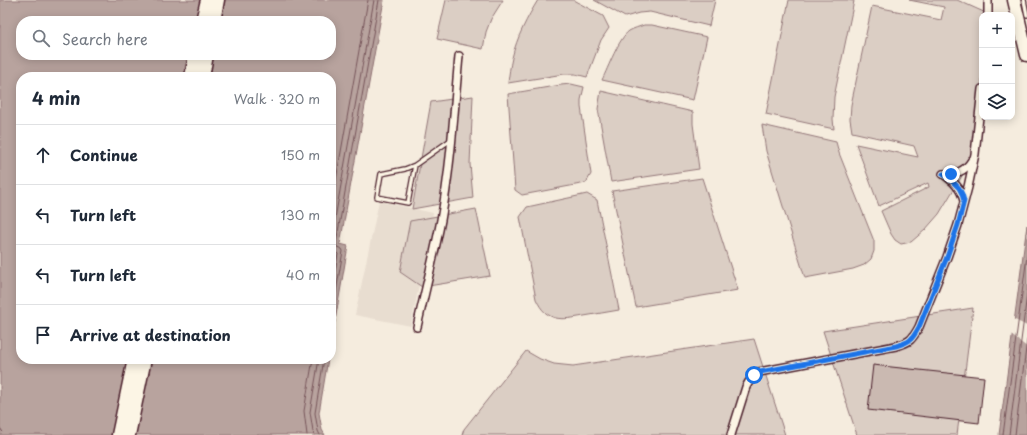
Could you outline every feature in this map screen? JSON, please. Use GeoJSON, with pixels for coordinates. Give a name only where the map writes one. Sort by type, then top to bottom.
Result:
{"type":"FeatureCollection","features":[{"type":"Feature","properties":{"kind":"main road"},"geometry":{"type":"LineString","coordinates":[[203,16],[206,0]]}},
{"type":"Feature","properties":{"kind":"main road"},"geometry":{"type":"LineString","coordinates":[[215,16],[218,0]]}},
{"type":"Feature","properties":{"kind":"main road"},"geometry":{"type":"LineString","coordinates":[[1014,0],[1027,55]]}},
{"type":"Feature","properties":{"kind":"main road"},"geometry":{"type":"LineString","coordinates":[[192,72],[194,60]]}},
{"type":"Feature","properties":{"kind":"main road"},"geometry":{"type":"LineString","coordinates":[[203,72],[206,60]]}},
{"type":"Feature","properties":{"kind":"main road"},"geometry":{"type":"LineString","coordinates":[[118,435],[133,364]]}},
{"type":"Feature","properties":{"kind":"main road"},"geometry":{"type":"LineString","coordinates":[[129,435],[144,364]]}},
{"type":"Feature","properties":{"kind":"street"},"geometry":{"type":"LineString","coordinates":[[988,0],[988,12]]}},
{"type":"Feature","properties":{"kind":"street"},"geometry":{"type":"LineString","coordinates":[[417,327],[441,220],[452,139],[459,56]]}},
{"type":"Feature","properties":{"kind":"street"},"geometry":{"type":"LineString","coordinates":[[731,435],[746,387],[754,375],[760,372],[896,346],[907,342],[914,336],[947,257],[958,225],[975,154],[979,117]]}},
{"type":"Feature","properties":{"kind":"street"},"geometry":{"type":"LineString","coordinates":[[964,201],[959,188],[943,174],[951,174],[962,170],[968,166],[975,154]]}},
{"type":"Feature","properties":{"kind":"lane"},"geometry":{"type":"LineString","coordinates":[[1024,0],[1027,15]]}},
{"type":"Feature","properties":{"kind":"lane"},"geometry":{"type":"LineString","coordinates":[[415,165],[408,203],[377,197],[381,174],[405,169],[415,165],[452,139]]}},
{"type":"Feature","properties":{"kind":"shaded area"},"geometry":{"type":"Polygon","coordinates":[[[446,0],[503,0],[491,19],[486,32],[483,49],[437,39],[446,0]]]}},
{"type":"Feature","properties":{"kind":"shaded area"},"geometry":{"type":"Polygon","coordinates":[[[538,0],[573,0],[603,16],[609,28],[601,40],[587,77],[575,74],[564,74],[508,83],[514,50],[526,21],[538,0]]]}},
{"type":"Feature","properties":{"kind":"shaded area"},"geometry":{"type":"Polygon","coordinates":[[[594,0],[715,0],[709,26],[650,12],[625,17],[594,0]]]}},
{"type":"Feature","properties":{"kind":"shaded area"},"geometry":{"type":"Polygon","coordinates":[[[789,0],[854,1],[834,97],[834,129],[766,114],[789,0]]]}},
{"type":"Feature","properties":{"kind":"shaded area"},"geometry":{"type":"Polygon","coordinates":[[[909,0],[957,0],[984,12],[979,12],[979,120],[981,120],[975,154],[939,214],[925,230],[911,242],[901,244],[895,240],[891,234],[881,211],[929,187],[928,183],[879,206],[856,144],[918,157],[914,146],[852,132],[850,119],[851,105],[872,6],[941,20],[944,7],[909,0]]]}},
{"type":"Feature","properties":{"kind":"shaded area"},"geometry":{"type":"Polygon","coordinates":[[[644,25],[652,25],[707,37],[693,100],[602,80],[621,40],[629,31],[644,25]]]}},
{"type":"Feature","properties":{"kind":"shaded area"},"geometry":{"type":"Polygon","coordinates":[[[571,84],[584,87],[581,107],[591,174],[586,183],[522,195],[515,190],[508,94],[571,84]]]}},
{"type":"Feature","properties":{"kind":"shaded area"},"geometry":{"type":"Polygon","coordinates":[[[601,91],[693,112],[693,124],[699,169],[611,182],[598,109],[601,91]]]}},
{"type":"Feature","properties":{"kind":"shaded area"},"geometry":{"type":"Polygon","coordinates":[[[473,96],[470,164],[473,198],[412,209],[431,102],[473,96]]]}},
{"type":"Feature","properties":{"kind":"shaded area"},"geometry":{"type":"Polygon","coordinates":[[[762,125],[836,142],[874,241],[874,251],[871,259],[864,265],[853,269],[805,278],[766,151],[762,125]]]}},
{"type":"Feature","properties":{"kind":"shaded area"},"geometry":{"type":"Polygon","coordinates":[[[702,178],[738,290],[636,307],[612,191],[702,178]]]}},
{"type":"Feature","properties":{"kind":"shaded area"},"geometry":{"type":"Polygon","coordinates":[[[587,194],[597,200],[619,310],[562,319],[556,318],[545,312],[540,307],[536,299],[520,217],[527,207],[587,194]]]}},
{"type":"Feature","properties":{"kind":"shaded area"},"geometry":{"type":"Polygon","coordinates":[[[379,201],[433,213],[411,326],[355,315],[379,201]]]}},
{"type":"Feature","properties":{"kind":"shaded area"},"geometry":{"type":"Polygon","coordinates":[[[476,209],[490,276],[422,287],[400,272],[410,221],[476,209]]]}},
{"type":"Feature","properties":{"kind":"shaded area"},"geometry":{"type":"Polygon","coordinates":[[[973,308],[957,435],[857,435],[823,331],[973,308]]]}},
{"type":"Feature","properties":{"kind":"shaded area"},"geometry":{"type":"Polygon","coordinates":[[[754,339],[785,435],[462,435],[464,429],[526,351],[540,359],[554,364],[573,366],[754,339]]]}},
{"type":"Feature","properties":{"kind":"water"},"geometry":{"type":"Polygon","coordinates":[[[0,0],[384,0],[340,244],[348,246],[336,315],[336,72],[16,72],[16,364],[327,364],[319,413],[322,430],[325,435],[0,435],[0,0]]]}},
{"type":"Feature","properties":{"kind":"water"},"geometry":{"type":"Polygon","coordinates":[[[1027,225],[1027,435],[999,435],[1027,225]]]}},
{"type":"Feature","properties":{"kind":"pier"},"geometry":{"type":"Polygon","coordinates":[[[1013,319],[1027,326],[1027,347],[1011,335],[1013,319]]]}},
{"type":"Feature","properties":{"kind":"building"},"geometry":{"type":"Polygon","coordinates":[[[873,365],[984,377],[979,423],[868,410],[873,365]]]}},
{"type":"Feature","properties":{"kind":"ferry route"},"geometry":{"type":"LineString","coordinates":[[0,428],[5,435]]}},
{"type":"Feature","properties":{"kind":"route"},"geometry":{"type":"LineString","coordinates":[[754,375],[760,372],[896,346],[907,342],[914,336],[947,257],[958,225],[964,201],[959,188],[943,174],[951,174]]}}]}
